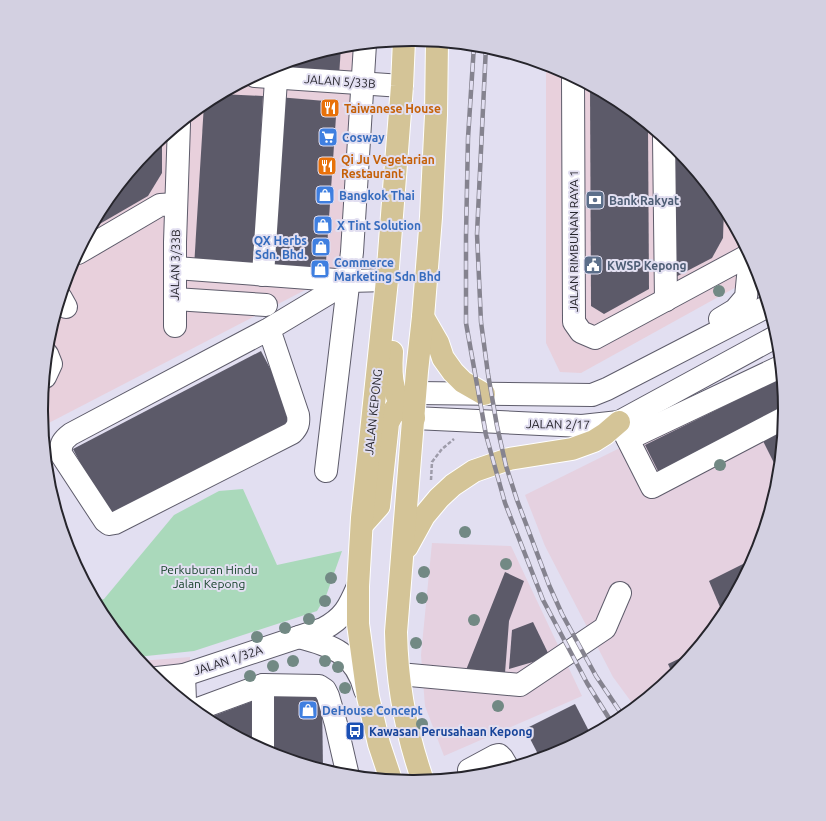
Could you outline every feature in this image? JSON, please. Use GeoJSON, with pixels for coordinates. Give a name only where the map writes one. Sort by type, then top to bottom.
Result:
{"type":"FeatureCollection","features":[{"type":"Feature","properties":{"kind":"main road","name":"JALAN KEPONG"},"geometry":{"type":"LineString","coordinates":[[389,774],[379,744],[368,697],[358,624],[358,586],[362,525],[387,280],[404,46]]}},
{"type":"Feature","properties":{"kind":"main road"},"geometry":{"type":"LineString","coordinates":[[421,775],[405,717],[396,652],[396,632],[403,555],[410,405],[423,317],[431,217],[436,115],[437,47]]}},
{"type":"Feature","properties":{"kind":"main road"},"geometry":{"type":"LineString","coordinates":[[396,161],[403,182],[405,228],[391,366],[392,381],[410,405]]}},
{"type":"Feature","properties":{"kind":"main road"},"geometry":{"type":"LineString","coordinates":[[423,317],[438,343],[443,358],[453,372],[463,382],[484,394]]}},
{"type":"Feature","properties":{"kind":"main road"},"geometry":{"type":"LineString","coordinates":[[362,525],[379,506],[388,423],[395,409],[410,405]]}},
{"type":"Feature","properties":{"kind":"main road"},"geometry":{"type":"LineString","coordinates":[[403,555],[424,516],[439,498],[453,485],[474,471],[509,460],[572,449],[594,441],[604,434],[623,430]]}},
{"type":"Feature","properties":{"kind":"street"},"geometry":{"type":"LineString","coordinates":[[326,471],[352,252],[365,49]]}},
{"type":"Feature","properties":{"kind":"street","name":"JALAN 5/33B"},"geometry":{"type":"LineString","coordinates":[[280,71],[363,83],[402,86]]}},
{"type":"Feature","properties":{"kind":"street"},"geometry":{"type":"LineString","coordinates":[[264,275],[277,73]]}},
{"type":"Feature","properties":{"kind":"street","name":"JALAN RIMBUNAN RAYA 1"},"geometry":{"type":"LineString","coordinates":[[573,84],[574,322],[582,332],[595,338],[744,258]]}},
{"type":"Feature","properties":{"kind":"street","name":"JALAN 3/33B"},"geometry":{"type":"LineString","coordinates":[[175,326],[176,204],[179,131]]}},
{"type":"Feature","properties":{"kind":"street"},"geometry":{"type":"LineString","coordinates":[[664,146],[666,300]]}},
{"type":"Feature","properties":{"kind":"street"},"geometry":{"type":"LineString","coordinates":[[87,248],[160,205],[176,204]]}},
{"type":"Feature","properties":{"kind":"street"},"geometry":{"type":"LineString","coordinates":[[696,342],[706,326],[735,310],[746,297],[748,267]]}},
{"type":"Feature","properties":{"kind":"street"},"geometry":{"type":"LineString","coordinates":[[176,268],[349,281],[387,280]]}},
{"type":"Feature","properties":{"kind":"street"},"geometry":{"type":"LineString","coordinates":[[269,328],[298,415],[299,422],[297,428],[292,433],[115,523],[109,524],[105,522],[61,454],[60,445],[64,439],[78,430],[269,328],[349,281]]}},
{"type":"Feature","properties":{"kind":"street"},"geometry":{"type":"LineString","coordinates":[[175,299],[266,305]]}},
{"type":"Feature","properties":{"kind":"street"},"geometry":{"type":"LineString","coordinates":[[410,405],[484,394],[592,395],[607,390],[696,342],[763,310]]}},
{"type":"Feature","properties":{"kind":"street","name":"JALAN 2/17"},"geometry":{"type":"LineString","coordinates":[[410,405],[623,430],[770,340]]}},
{"type":"Feature","properties":{"kind":"street"},"geometry":{"type":"LineString","coordinates":[[775,369],[623,430],[652,487],[778,421]]}},
{"type":"Feature","properties":{"kind":"street","name":"JALAN 1/32A"},"geometry":{"type":"LineString","coordinates":[[165,677],[184,675],[323,629],[335,623],[343,615],[351,603],[358,586]]}},
{"type":"Feature","properties":{"kind":"street"},"geometry":{"type":"LineString","coordinates":[[399,674],[520,686],[605,628],[620,593]]}},
{"type":"Feature","properties":{"kind":"street"},"geometry":{"type":"LineString","coordinates":[[299,637],[322,643],[337,650],[347,658],[357,668],[368,697]]}},
{"type":"Feature","properties":{"kind":"street"},"geometry":{"type":"LineString","coordinates":[[184,675],[185,695]]}},
{"type":"Feature","properties":{"kind":"street"},"geometry":{"type":"LineString","coordinates":[[263,685],[263,742]]}},
{"type":"Feature","properties":{"kind":"street"},"geometry":{"type":"LineString","coordinates":[[201,708],[263,685],[319,686],[325,690],[328,696],[346,769]]}},
{"type":"Feature","properties":{"kind":"street"},"geometry":{"type":"LineString","coordinates":[[469,770],[499,755],[505,763]]}},
{"type":"Feature","properties":{"kind":"path"},"geometry":{"type":"LineString","coordinates":[[431,484],[432,462],[442,448],[456,438]]}},
{"type":"Feature","properties":{"kind":"shaded area"},"geometry":{"type":"Polygon","coordinates":[[[373,48],[361,261],[49,423],[49,387],[52,363],[61,316],[68,293],[76,271],[97,228],[110,208],[139,170],[173,136],[191,121],[210,107],[252,84],[296,65],[319,58],[373,48]]]}},
{"type":"Feature","properties":{"kind":"shaded area"},"geometry":{"type":"Polygon","coordinates":[[[546,72],[574,84],[616,107],[653,136],[671,153],[687,170],[716,208],[740,249],[753,278],[581,373],[560,372],[546,343],[546,72]]]}},
{"type":"Feature","properties":{"kind":"shaded area"},"geometry":{"type":"Polygon","coordinates":[[[774,366],[778,410],[774,458],[765,505],[750,550],[729,593],[702,632],[671,668],[632,702],[613,677],[545,546],[525,495],[644,436],[774,366]]]}},
{"type":"Feature","properties":{"kind":"shaded area"},"geometry":{"type":"Polygon","coordinates":[[[432,543],[511,546],[582,696],[444,756],[425,706],[421,655],[432,543]]]}},
{"type":"Feature","properties":{"kind":"shaded area"},"geometry":{"type":"Polygon","coordinates":[[[190,657],[192,701],[173,685],[148,660],[190,657]]]}},
{"type":"Feature","properties":{"kind":"green space","name":"Perkuburan Hindu Jalan Kepong"},"geometry":{"type":"Polygon","coordinates":[[[243,489],[277,565],[342,551],[326,596],[317,611],[194,651],[144,656],[124,632],[101,600],[104,599],[174,515],[219,491],[243,489]]]}},
{"type":"Feature","properties":{"kind":"building"},"geometry":{"type":"Polygon","coordinates":[[[341,53],[339,77],[281,73],[281,71],[296,65],[341,53]]]}},
{"type":"Feature","properties":{"kind":"building"},"geometry":{"type":"Polygon","coordinates":[[[590,92],[616,107],[648,132],[649,289],[604,314],[591,306],[590,92]]]}},
{"type":"Feature","properties":{"kind":"building"},"geometry":{"type":"Polygon","coordinates":[[[232,95],[263,96],[253,270],[194,267],[204,112],[232,95]]]}},
{"type":"Feature","properties":{"kind":"building"},"geometry":{"type":"Polygon","coordinates":[[[278,97],[337,102],[325,276],[266,272],[278,97]]]}},
{"type":"Feature","properties":{"kind":"building"},"geometry":{"type":"Polygon","coordinates":[[[162,146],[162,173],[148,196],[100,224],[139,170],[162,146]]]}},
{"type":"Feature","properties":{"kind":"building"},"geometry":{"type":"Polygon","coordinates":[[[666,148],[687,170],[724,220],[723,238],[712,258],[666,282],[666,148]]]}},
{"type":"Feature","properties":{"kind":"building"},"geometry":{"type":"Polygon","coordinates":[[[261,351],[297,420],[109,518],[73,449],[261,351]]]}},
{"type":"Feature","properties":{"kind":"building"},"geometry":{"type":"Polygon","coordinates":[[[776,380],[778,414],[660,475],[645,445],[776,380]]]}},
{"type":"Feature","properties":{"kind":"building"},"geometry":{"type":"Polygon","coordinates":[[[777,432],[773,462],[762,439],[777,432]]]}},
{"type":"Feature","properties":{"kind":"building"},"geometry":{"type":"Polygon","coordinates":[[[744,564],[729,593],[720,607],[709,581],[744,564]]]}},
{"type":"Feature","properties":{"kind":"building"},"geometry":{"type":"Polygon","coordinates":[[[505,572],[524,581],[509,621],[505,673],[466,670],[505,572]]]}},
{"type":"Feature","properties":{"kind":"building"},"geometry":{"type":"Polygon","coordinates":[[[533,622],[550,657],[509,669],[512,630],[533,622]]]}},
{"type":"Feature","properties":{"kind":"building"},"geometry":{"type":"Polygon","coordinates":[[[680,658],[670,669],[668,664],[680,658]]]}},
{"type":"Feature","properties":{"kind":"building"},"geometry":{"type":"Polygon","coordinates":[[[267,696],[322,696],[323,764],[296,756],[270,745],[267,696]]]}},
{"type":"Feature","properties":{"kind":"building"},"geometry":{"type":"Polygon","coordinates":[[[253,701],[253,737],[231,726],[213,716],[253,701]]]}},
{"type":"Feature","properties":{"kind":"building"},"geometry":{"type":"Polygon","coordinates":[[[575,704],[588,730],[537,753],[525,729],[575,704]]]}},
{"type":"Feature","properties":{"kind":"railway"},"geometry":{"type":"LineString","coordinates":[[474,51],[468,138],[466,323],[486,435],[505,503],[543,600],[587,683],[609,718]]}},
{"type":"Feature","properties":{"kind":"railway"},"geometry":{"type":"LineString","coordinates":[[486,53],[477,234],[481,322],[497,426],[506,466],[517,500],[549,585],[562,614],[596,676],[620,711]]}},
{"type":"Feature","properties":{"kind":"place","name":"Taiwanese House"},"geometry":{"type":"Point","coordinates":[330,108]}},
{"type":"Feature","properties":{"kind":"place","name":"Cosway"},"geometry":{"type":"Point","coordinates":[328,137]}},
{"type":"Feature","properties":{"kind":"place","name":"Qi Ju Vegetarian Restaurant"},"geometry":{"type":"Point","coordinates":[327,166]}},
{"type":"Feature","properties":{"kind":"place","name":"Bangkok Thai"},"geometry":{"type":"Point","coordinates":[325,195]}},
{"type":"Feature","properties":{"kind":"place","name":"Bank Rakyat"},"geometry":{"type":"Point","coordinates":[595,200]}},
{"type":"Feature","properties":{"kind":"place","name":"X Tint Solution"},"geometry":{"type":"Point","coordinates":[323,225]}},
{"type":"Feature","properties":{"kind":"place","name":"QX Herbs Sdn. Bhd."},"geometry":{"type":"Point","coordinates":[321,247]}},
{"type":"Feature","properties":{"kind":"place","name":"KWSP Kepong"},"geometry":{"type":"Point","coordinates":[593,265]}},
{"type":"Feature","properties":{"kind":"place","name":"Commerce Marketing Sdn Bhd"},"geometry":{"type":"Point","coordinates":[320,269]}},
{"type":"Feature","properties":{"kind":"place","name":"DeHouse Concept"},"geometry":{"type":"Point","coordinates":[308,710]}},
{"type":"Feature","properties":{"kind":"place","name":"Kawasan Perusahaan Kepong"},"geometry":{"type":"Point","coordinates":[355,731]}}]}
